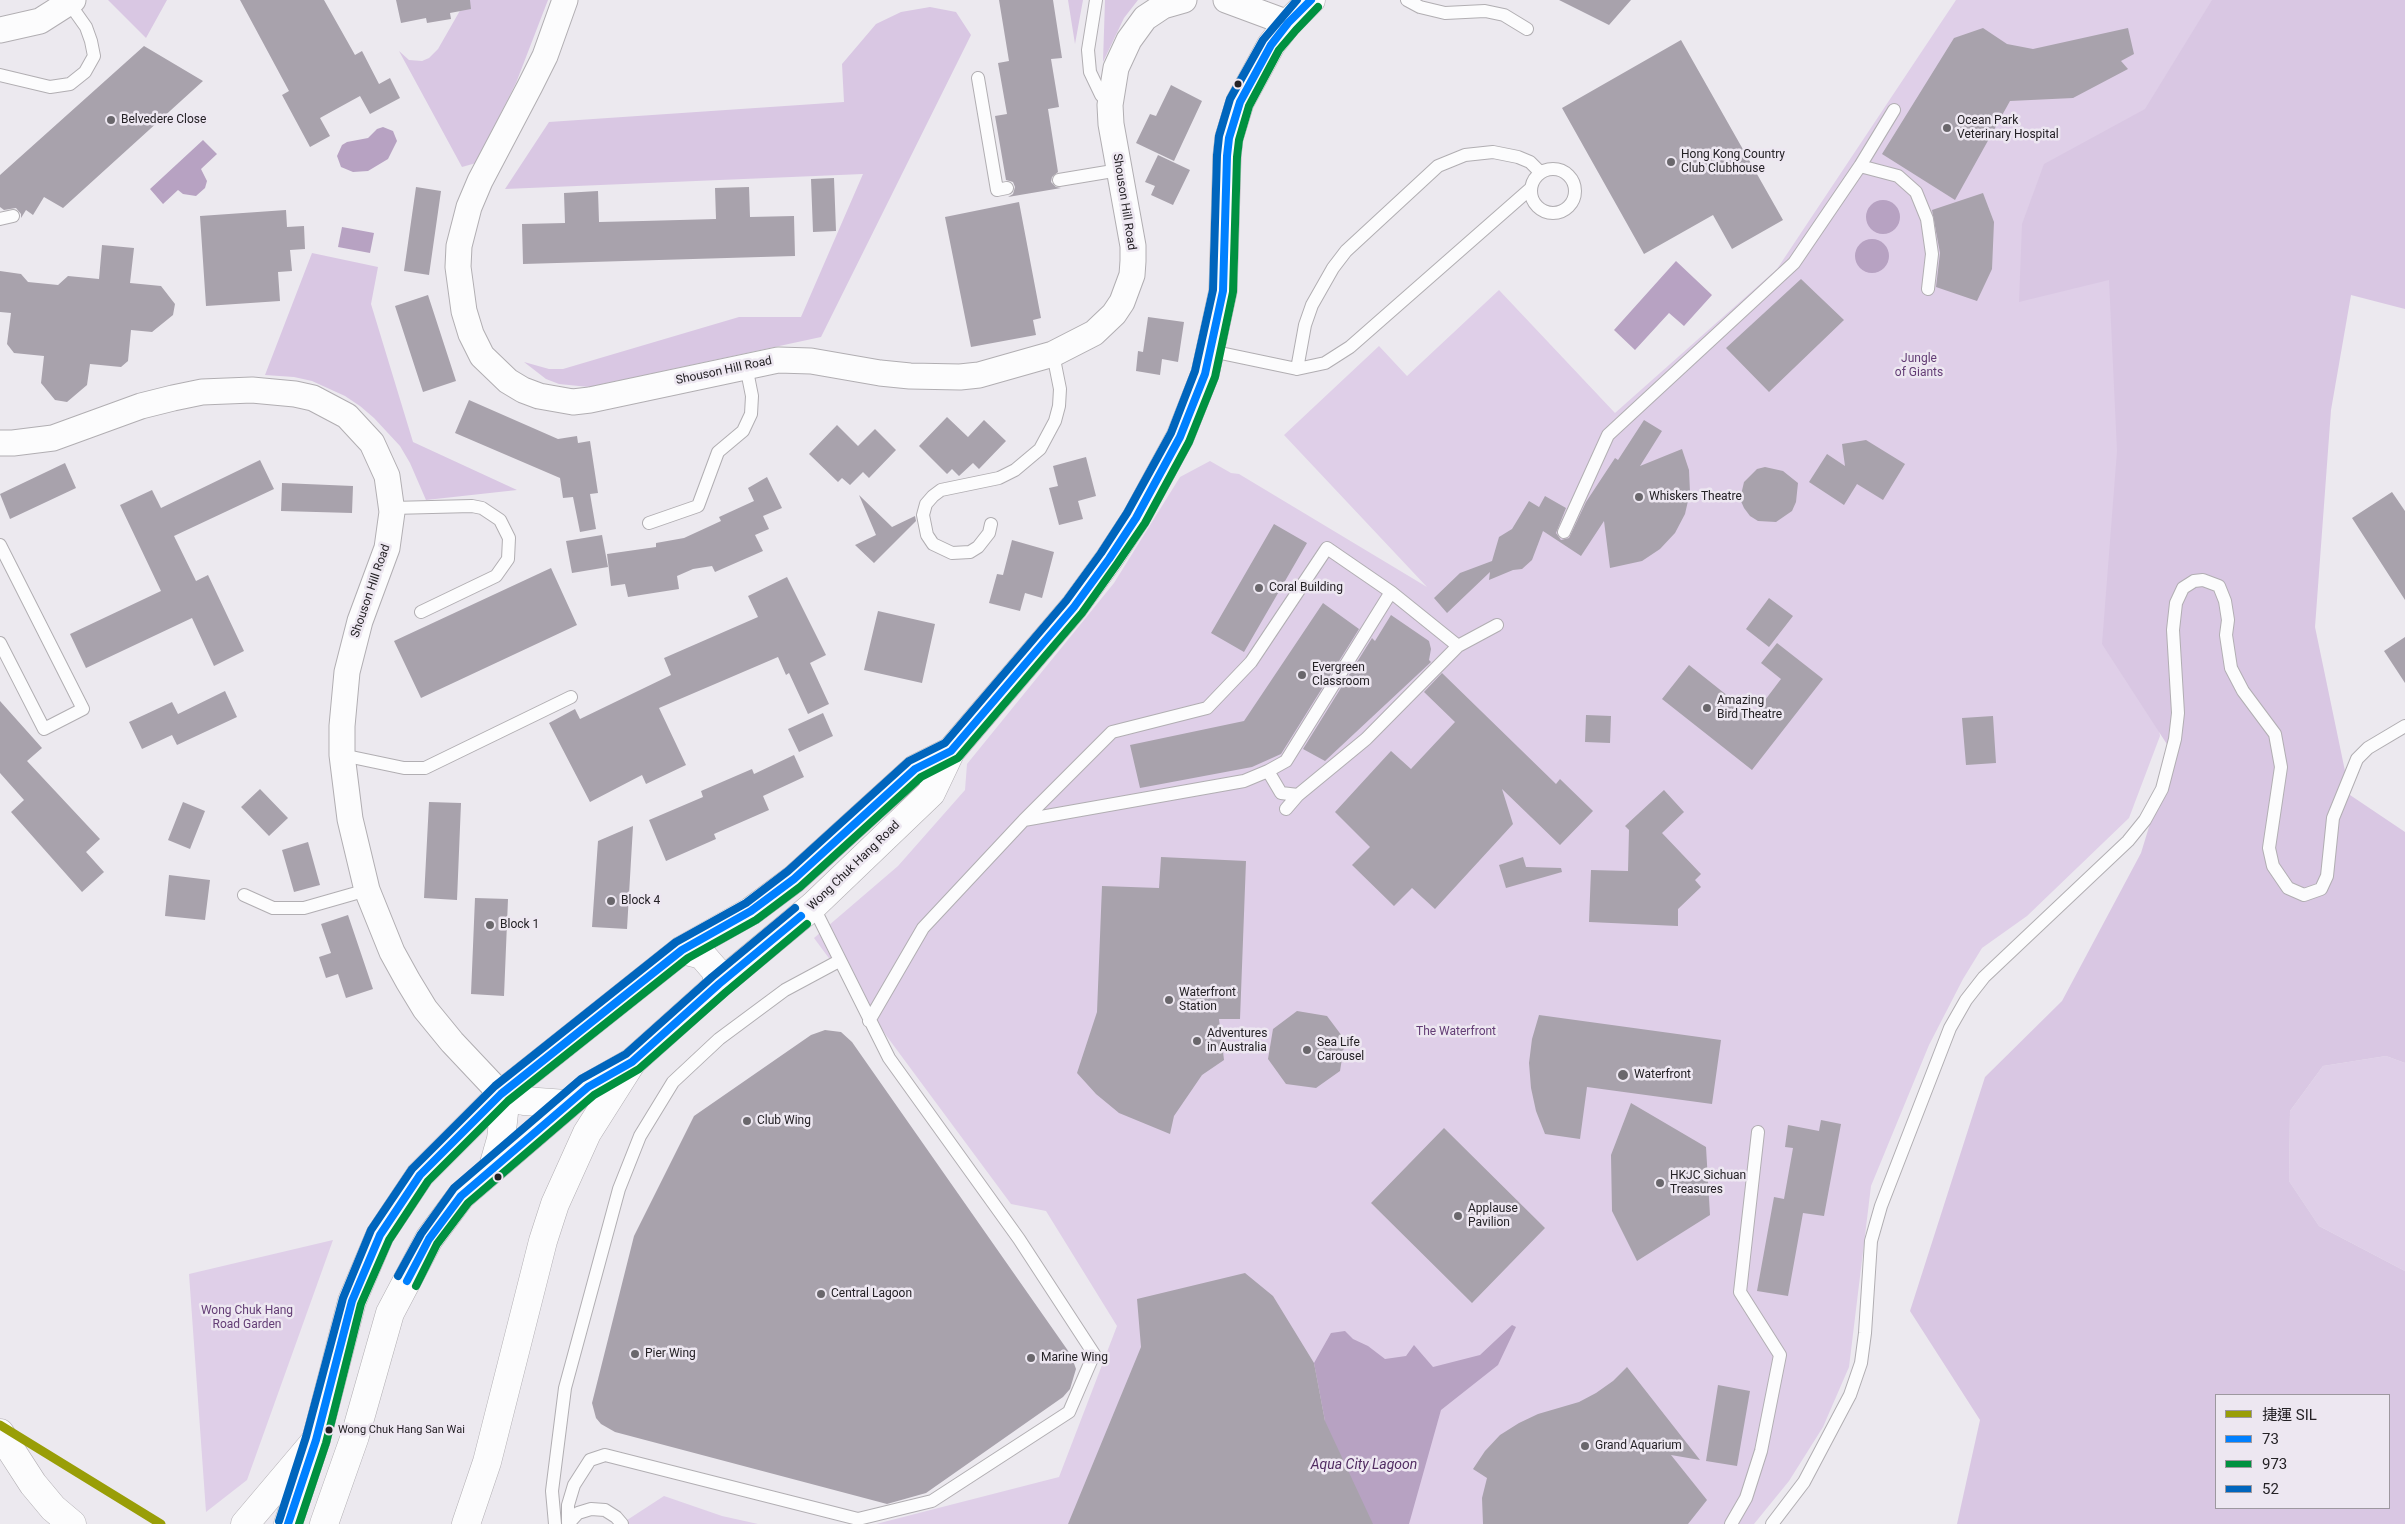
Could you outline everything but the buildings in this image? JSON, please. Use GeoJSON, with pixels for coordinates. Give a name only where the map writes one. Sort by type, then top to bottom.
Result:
{"type":"FeatureCollection","features":[{"type":"Feature","properties":{"kind":"main road","name":"Wong Chuk Hang Road"},"geometry":{"type":"LineString","coordinates":[[324,1524],[355,1436],[390,1313],[429,1239],[461,1196],[566,1104],[588,1087],[632,1062],[719,984],[813,906],[931,794],[951,751],[1074,606],[1109,559],[1136,518],[1180,437],[1195,403],[1211,352],[1223,291],[1226,257],[1226,173],[1230,138],[1237,110],[1247,87],[1271,45],[1299,11]]}},
{"type":"Feature","properties":{"kind":"main road","name":"Wong Chuk Hang Road"},"geometry":{"type":"LineString","coordinates":[[288,1524],[316,1440],[352,1301],[380,1235],[420,1175],[501,1094],[682,950],[751,910],[794,879],[915,769],[951,751]]}},
{"type":"Feature","properties":{"kind":"main road"},"geometry":{"type":"LineString","coordinates":[[682,950],[702,956],[715,970],[719,984]]}},
{"type":"Feature","properties":{"kind":"main road"},"geometry":{"type":"LineString","coordinates":[[466,1524],[487,1462],[543,1241],[555,1204],[587,1133],[632,1062]]}},
{"type":"Feature","properties":{"kind":"main road"},"geometry":{"type":"LineString","coordinates":[[493,1167],[501,1139],[504,1113],[501,1094],[524,1101],[566,1104]]}},
{"type":"Feature","properties":{"kind":"main road"},"geometry":{"type":"LineString","coordinates":[[0,1433],[33,1484],[53,1508],[72,1524]]}},
{"type":"Feature","properties":{"kind":"main road"},"geometry":{"type":"LineString","coordinates":[[245,1524],[316,1440]]}},
{"type":"Feature","properties":{"kind":"street","name":"Shouson Hill Road"},"geometry":{"type":"LineString","coordinates":[[565,0],[544,56],[480,181],[463,226],[459,246],[459,287],[464,311],[482,356],[508,381],[523,390],[556,400],[590,400],[746,366],[794,360],[880,373],[960,377],[1004,369],[1053,354],[1075,344],[1105,324],[1114,314],[1128,289],[1133,261],[1133,246],[1119,170],[1110,105],[1116,68],[1136,28],[1154,10],[1184,0]]}},
{"type":"Feature","properties":{"kind":"street"},"geometry":{"type":"LineString","coordinates":[[1226,0],[1299,11]]}},
{"type":"Feature","properties":{"kind":"street"},"geometry":{"type":"LineString","coordinates":[[0,30],[40,21],[71,2]]}},
{"type":"Feature","properties":{"kind":"street","name":"Shouson Hill Road"},"geometry":{"type":"LineString","coordinates":[[0,443],[32,442],[53,438],[141,406],[202,392],[252,390],[295,394],[331,406],[360,429],[381,459],[387,476],[392,508],[391,530],[387,548],[360,621],[347,672],[342,726],[342,754],[350,819],[367,890],[392,952],[425,1009],[452,1042],[501,1094]]}},
{"type":"Feature","properties":{"kind":"lane"},"geometry":{"type":"LineString","coordinates":[[1096,0],[1088,61],[1094,82],[1101,95],[1110,105]]}},
{"type":"Feature","properties":{"kind":"lane"},"geometry":{"type":"LineString","coordinates":[[1407,0],[1420,7],[1438,12],[1484,11],[1504,15],[1527,29]]}},
{"type":"Feature","properties":{"kind":"lane"},"geometry":{"type":"LineString","coordinates":[[0,75],[50,87],[70,84],[85,72],[94,56],[86,27],[71,2]]}},
{"type":"Feature","properties":{"kind":"lane"},"geometry":{"type":"LineString","coordinates":[[978,78],[997,190],[1007,188]]}},
{"type":"Feature","properties":{"kind":"lane"},"geometry":{"type":"LineString","coordinates":[[1564,532],[1608,434],[1794,262],[1860,166],[1894,110]]}},
{"type":"Feature","properties":{"kind":"lane"},"geometry":{"type":"LineString","coordinates":[[1297,369],[1307,318],[1321,286],[1333,268],[1346,251],[1438,166],[1465,155],[1492,152],[1518,157],[1530,162],[1540,172]]}},
{"type":"Feature","properties":{"kind":"lane"},"geometry":{"type":"LineString","coordinates":[[1860,166],[1898,176],[1916,192],[1927,219],[1932,254],[1928,289]]}},
{"type":"Feature","properties":{"kind":"lane"},"geometry":{"type":"LineString","coordinates":[[1211,352],[1297,369],[1325,363],[1344,351],[1530,189],[1534,179],[1540,172],[1550,169],[1559,170],[1568,175],[1573,183],[1575,193],[1572,202],[1565,210],[1556,213],[1546,212],[1537,207],[1532,199],[1530,189]]}},
{"type":"Feature","properties":{"kind":"lane"},"geometry":{"type":"LineString","coordinates":[[1059,180],[1119,170]]}},
{"type":"Feature","properties":{"kind":"lane"},"geometry":{"type":"LineString","coordinates":[[0,219],[13,216]]}},
{"type":"Feature","properties":{"kind":"lane"},"geometry":{"type":"LineString","coordinates":[[991,524],[989,533],[978,547],[970,552],[952,553],[942,550],[930,540],[924,525],[926,504],[932,496],[941,490],[1000,478],[1015,470],[1040,449],[1052,428],[1058,406],[1060,388],[1053,354]]}},
{"type":"Feature","properties":{"kind":"lane"},"geometry":{"type":"LineString","coordinates":[[649,523],[698,506],[718,452],[743,430],[751,414],[752,396],[746,366]]}},
{"type":"Feature","properties":{"kind":"lane"},"geometry":{"type":"LineString","coordinates":[[392,508],[472,506],[482,508],[500,520],[509,538],[508,559],[496,576],[420,612]]}},
{"type":"Feature","properties":{"kind":"lane"},"geometry":{"type":"LineString","coordinates":[[0,643],[44,729],[83,709],[1,547]]}},
{"type":"Feature","properties":{"kind":"lane"},"geometry":{"type":"LineString","coordinates":[[870,1021],[923,928],[1024,820],[1112,732],[1207,708],[1251,662],[1327,548],[1391,592],[1458,646]]}},
{"type":"Feature","properties":{"kind":"lane"},"geometry":{"type":"LineString","coordinates":[[1772,1524],[1804,1482],[1850,1395],[1863,1348],[1871,1241],[1950,1028],[1966,1000],[1984,977],[2128,841],[2146,820],[2162,789],[2175,739],[2178,713],[2173,630],[2176,602],[2184,588],[2194,581],[2203,580],[2211,581],[2219,586],[2222,591],[2228,620],[2227,644],[2230,668],[2239,686],[2275,734],[2279,746],[2281,767],[2269,848],[2273,866],[2288,888],[2304,895],[2321,889],[2325,883],[2333,818],[2357,759],[2368,748],[2405,726]]}},
{"type":"Feature","properties":{"kind":"lane"},"geometry":{"type":"LineString","coordinates":[[1024,820],[1244,781],[1268,772],[1286,760],[1391,592]]}},
{"type":"Feature","properties":{"kind":"lane"},"geometry":{"type":"LineString","coordinates":[[1286,809],[1298,795],[1366,739],[1458,646],[1497,624]]}},
{"type":"Feature","properties":{"kind":"lane"},"geometry":{"type":"LineString","coordinates":[[342,754],[404,768],[425,768],[571,697]]}},
{"type":"Feature","properties":{"kind":"lane"},"geometry":{"type":"LineString","coordinates":[[1268,772],[1281,793],[1298,795]]}},
{"type":"Feature","properties":{"kind":"lane"},"geometry":{"type":"LineString","coordinates":[[244,895],[272,908],[304,908],[367,890]]}},
{"type":"Feature","properties":{"kind":"lane"},"geometry":{"type":"LineString","coordinates":[[568,1523],[568,1505],[574,1485],[590,1460],[605,1455],[858,1519],[932,1501],[1069,1412],[1094,1354],[1019,1239],[889,1058],[839,961],[824,924],[813,906]]}},
{"type":"Feature","properties":{"kind":"lane"},"geometry":{"type":"LineString","coordinates":[[555,1524],[552,1491],[565,1388],[619,1189],[640,1136],[673,1082],[719,1039],[785,990],[839,961]]}},
{"type":"Feature","properties":{"kind":"lane"},"geometry":{"type":"LineString","coordinates":[[1731,1524],[1746,1498],[1761,1451],[1780,1355],[1740,1292],[1758,1132]]}},
{"type":"Feature","properties":{"kind":"lane"},"geometry":{"type":"LineString","coordinates":[[568,1523],[578,1513],[591,1509],[605,1510],[616,1516],[622,1524]]}},
{"type":"Feature","properties":{"kind":"green space","name":"The Waterfront"},"geometry":{"type":"Polygon","coordinates":[[[1956,0],[2299,0],[2126,507],[2160,736],[2129,818],[2027,916],[1982,948],[1963,979],[1929,1045],[1871,1186],[1849,1367],[1823,1427],[1789,1481],[1754,1524],[876,1524],[1059,1477],[1117,1326],[1046,1211],[1011,1204],[814,938],[898,866],[965,790],[967,764],[1114,583],[1180,477],[1210,461],[1231,473],[1239,474],[1427,587],[1284,435],[1379,346],[1407,376],[1499,290],[1615,413],[1777,269],[1956,0]]]}},
{"type":"Feature","properties":{"kind":"green space"},"geometry":{"type":"Polygon","coordinates":[[[2386,1056],[2405,1063],[2405,1271],[2319,1226],[2289,1181],[2290,1111],[2323,1066],[2386,1056]]]}},
{"type":"Feature","properties":{"kind":"green space","name":"Wong Chuk Hang Road Garden"},"geometry":{"type":"Polygon","coordinates":[[[333,1240],[247,1480],[206,1512],[189,1274],[333,1240]]]}},
{"type":"Feature","properties":{"kind":"green space"},"geometry":{"type":"Polygon","coordinates":[[[664,1496],[722,1516],[758,1524],[621,1524],[664,1496]]]}},
{"type":"Feature","properties":{"kind":"shaded area"},"geometry":{"type":"Polygon","coordinates":[[[108,0],[167,0],[146,38],[108,0]]]}},
{"type":"Feature","properties":{"kind":"shaded area"},"geometry":{"type":"Polygon","coordinates":[[[466,0],[548,0],[516,83],[476,163],[462,167],[399,51],[409,60],[422,61],[429,58],[438,49],[466,0]]]}},
{"type":"Feature","properties":{"kind":"shaded area"},"geometry":{"type":"Polygon","coordinates":[[[1068,0],[1083,0],[1075,44],[1068,0]]]}},
{"type":"Feature","properties":{"kind":"shaded area"},"geometry":{"type":"Polygon","coordinates":[[[1105,0],[1138,0],[1124,18],[1103,62],[1105,0]]]}},
{"type":"Feature","properties":{"kind":"shaded area"},"geometry":{"type":"Polygon","coordinates":[[[2212,0],[2405,0],[2405,309],[2351,295],[2331,410],[2315,627],[2350,795],[2405,832],[2405,1063],[2386,1056],[2323,1066],[2290,1111],[2289,1181],[2319,1226],[2405,1271],[2405,1524],[1957,1524],[1980,1420],[1910,1311],[1985,1077],[2062,1001],[2141,853],[2172,752],[2102,644],[2117,451],[2109,280],[2019,302],[2022,224],[2044,164],[2145,109],[2212,0]]]}},
{"type":"Feature","properties":{"kind":"shaded area"},"geometry":{"type":"Polygon","coordinates":[[[930,7],[956,12],[971,35],[821,337],[589,387],[559,384],[546,379],[524,362],[549,369],[563,369],[739,317],[801,317],[863,174],[505,189],[549,122],[844,102],[842,64],[876,24],[901,12],[930,7]]]}},
{"type":"Feature","properties":{"kind":"shaded area"},"geometry":{"type":"Polygon","coordinates":[[[312,253],[378,267],[371,304],[413,442],[517,490],[426,500],[410,463],[400,446],[360,406],[345,396],[312,381],[294,377],[265,375],[312,253]]]}},
{"type":"Feature","properties":{"kind":"water"},"geometry":{"type":"Polygon","coordinates":[[[383,127],[393,131],[397,141],[388,159],[368,171],[353,172],[341,167],[337,156],[342,145],[347,142],[368,138],[377,129],[383,127]]]}},
{"type":"Feature","properties":{"kind":"water"},"geometry":{"type":"Polygon","coordinates":[[[203,140],[217,154],[201,169],[207,181],[205,188],[196,196],[183,194],[178,190],[163,204],[150,189],[203,140]]]}},
{"type":"Feature","properties":{"kind":"water"},"geometry":{"type":"Polygon","coordinates":[[[1883,200],[1895,205],[1900,217],[1895,229],[1883,234],[1871,229],[1866,217],[1871,205],[1883,200]]]}},
{"type":"Feature","properties":{"kind":"water"},"geometry":{"type":"Polygon","coordinates":[[[342,227],[374,233],[370,253],[338,247],[342,227]]]}},
{"type":"Feature","properties":{"kind":"water"},"geometry":{"type":"Polygon","coordinates":[[[1872,239],[1884,244],[1889,256],[1884,268],[1872,273],[1860,268],[1855,256],[1860,244],[1872,239]]]}},
{"type":"Feature","properties":{"kind":"water"},"geometry":{"type":"Polygon","coordinates":[[[1676,261],[1712,295],[1684,326],[1669,313],[1635,350],[1614,330],[1676,261]]]}},
{"type":"Feature","properties":{"kind":"water","name":"Aqua City Lagoon"},"geometry":{"type":"Polygon","coordinates":[[[1512,1325],[1516,1327],[1498,1365],[1441,1410],[1409,1524],[1270,1524],[1307,1432],[1325,1421],[1314,1363],[1331,1333],[1345,1331],[1353,1339],[1368,1346],[1385,1359],[1406,1356],[1414,1345],[1433,1367],[1480,1355],[1512,1325]]]}},
{"type":"Feature","properties":{"kind":"metro line","name":"SIL"},"geometry":{"type":"LineString","coordinates":[[0,1425],[161,1524]]}},
{"type":"Feature","properties":{"kind":"transit line","name":"52"},"geometry":{"type":"LineString","coordinates":[[279,1521],[306,1437],[343,1298],[371,1230],[412,1169],[495,1086],[676,942],[746,903],[788,871],[909,761],[945,743],[1066,601],[1101,553],[1127,513],[1171,433],[1195,371],[1213,290],[1217,155],[1219,136],[1230,99],[1263,40],[1297,0]]}},
{"type":"Feature","properties":{"kind":"transit line","name":"73"},"geometry":{"type":"LineString","coordinates":[[288,1524],[316,1440],[352,1301],[380,1235],[420,1175],[501,1094],[682,950],[751,911],[794,879],[915,769],[951,751],[1074,607],[1109,559],[1136,518],[1180,437],[1205,374],[1223,291],[1227,156],[1229,138],[1240,102],[1271,45],[1288,23],[1311,0]]}},
{"type":"Feature","properties":{"kind":"transit line","name":"973"},"geometry":{"type":"LineString","coordinates":[[299,1524],[326,1443],[361,1304],[389,1240],[428,1181],[508,1101],[688,958],[756,920],[800,887],[921,777],[958,758],[1082,613],[1145,523],[1189,442],[1215,377],[1233,292],[1237,157],[1239,140],[1249,106],[1279,50],[1318,7]]}},
{"type":"Feature","properties":{"kind":"transit line","name":"52"},"geometry":{"type":"LineString","coordinates":[[398,1276],[421,1234],[454,1188],[581,1079],[626,1054],[712,977],[795,908]]}},
{"type":"Feature","properties":{"kind":"transit line","name":"73"},"geometry":{"type":"LineString","coordinates":[[407,1281],[429,1239],[461,1196],[588,1087],[632,1062],[719,984],[801,916]]}},
{"type":"Feature","properties":{"kind":"transit line","name":"973"},"geometry":{"type":"LineString","coordinates":[[416,1286],[437,1244],[468,1203],[594,1095],[639,1069],[807,924]]}},
{"type":"Feature","properties":{"kind":"place","name":"Belvedere Close"},"geometry":{"type":"Point","coordinates":[111,120]}},
{"type":"Feature","properties":{"kind":"place","name":"Ocean Park Veterinary Hospital"},"geometry":{"type":"Point","coordinates":[1947,128]}},
{"type":"Feature","properties":{"kind":"place","name":"Hong Kong Country Club Clubhouse"},"geometry":{"type":"Point","coordinates":[1671,162]}},
{"type":"Feature","properties":{"kind":"place","name":"Whiskers Theatre"},"geometry":{"type":"Point","coordinates":[1639,497]}},
{"type":"Feature","properties":{"kind":"place","name":"Coral Building"},"geometry":{"type":"Point","coordinates":[1259,588]}},
{"type":"Feature","properties":{"kind":"place","name":"Evergreen Classroom"},"geometry":{"type":"Point","coordinates":[1302,675]}},
{"type":"Feature","properties":{"kind":"place","name":"Amazing Bird Theatre"},"geometry":{"type":"Point","coordinates":[1707,708]}},
{"type":"Feature","properties":{"kind":"place","name":"Block 4"},"geometry":{"type":"Point","coordinates":[611,901]}},
{"type":"Feature","properties":{"kind":"place","name":"Block 1"},"geometry":{"type":"Point","coordinates":[490,925]}},
{"type":"Feature","properties":{"kind":"place","name":"Waterfront Station"},"geometry":{"type":"Point","coordinates":[1169,1000]}},
{"type":"Feature","properties":{"kind":"place","name":"Adventures in Australia"},"geometry":{"type":"Point","coordinates":[1197,1041]}},
{"type":"Feature","properties":{"kind":"place","name":"Sea Life Carousel"},"geometry":{"type":"Point","coordinates":[1307,1050]}},
{"type":"Feature","properties":{"kind":"place","name":"Waterfront"},"geometry":{"type":"Point","coordinates":[1623,1075]}},
{"type":"Feature","properties":{"kind":"place","name":"Club Wing"},"geometry":{"type":"Point","coordinates":[747,1121]}},
{"type":"Feature","properties":{"kind":"place","name":"HKJC Sichuan Treasures"},"geometry":{"type":"Point","coordinates":[1660,1183]}},
{"type":"Feature","properties":{"kind":"place","name":"Applause Pavilion"},"geometry":{"type":"Point","coordinates":[1458,1216]}},
{"type":"Feature","properties":{"kind":"place","name":"Central Lagoon"},"geometry":{"type":"Point","coordinates":[821,1294]}},
{"type":"Feature","properties":{"kind":"place","name":"Pier Wing"},"geometry":{"type":"Point","coordinates":[635,1354]}},
{"type":"Feature","properties":{"kind":"place","name":"Marine Wing"},"geometry":{"type":"Point","coordinates":[1031,1358]}},
{"type":"Feature","properties":{"kind":"place","name":"Wong Chuk Hang San Wai"},"geometry":{"type":"Point","coordinates":[329,1430]}},
{"type":"Feature","properties":{"kind":"place","name":"Grand Aquarium"},"geometry":{"type":"Point","coordinates":[1585,1446]}},
{"type":"Feature","properties":{"kind":"park label","name":"Jungle of Giants"},"geometry":{"type":"Point","coordinates":[1919,366]}}]}
